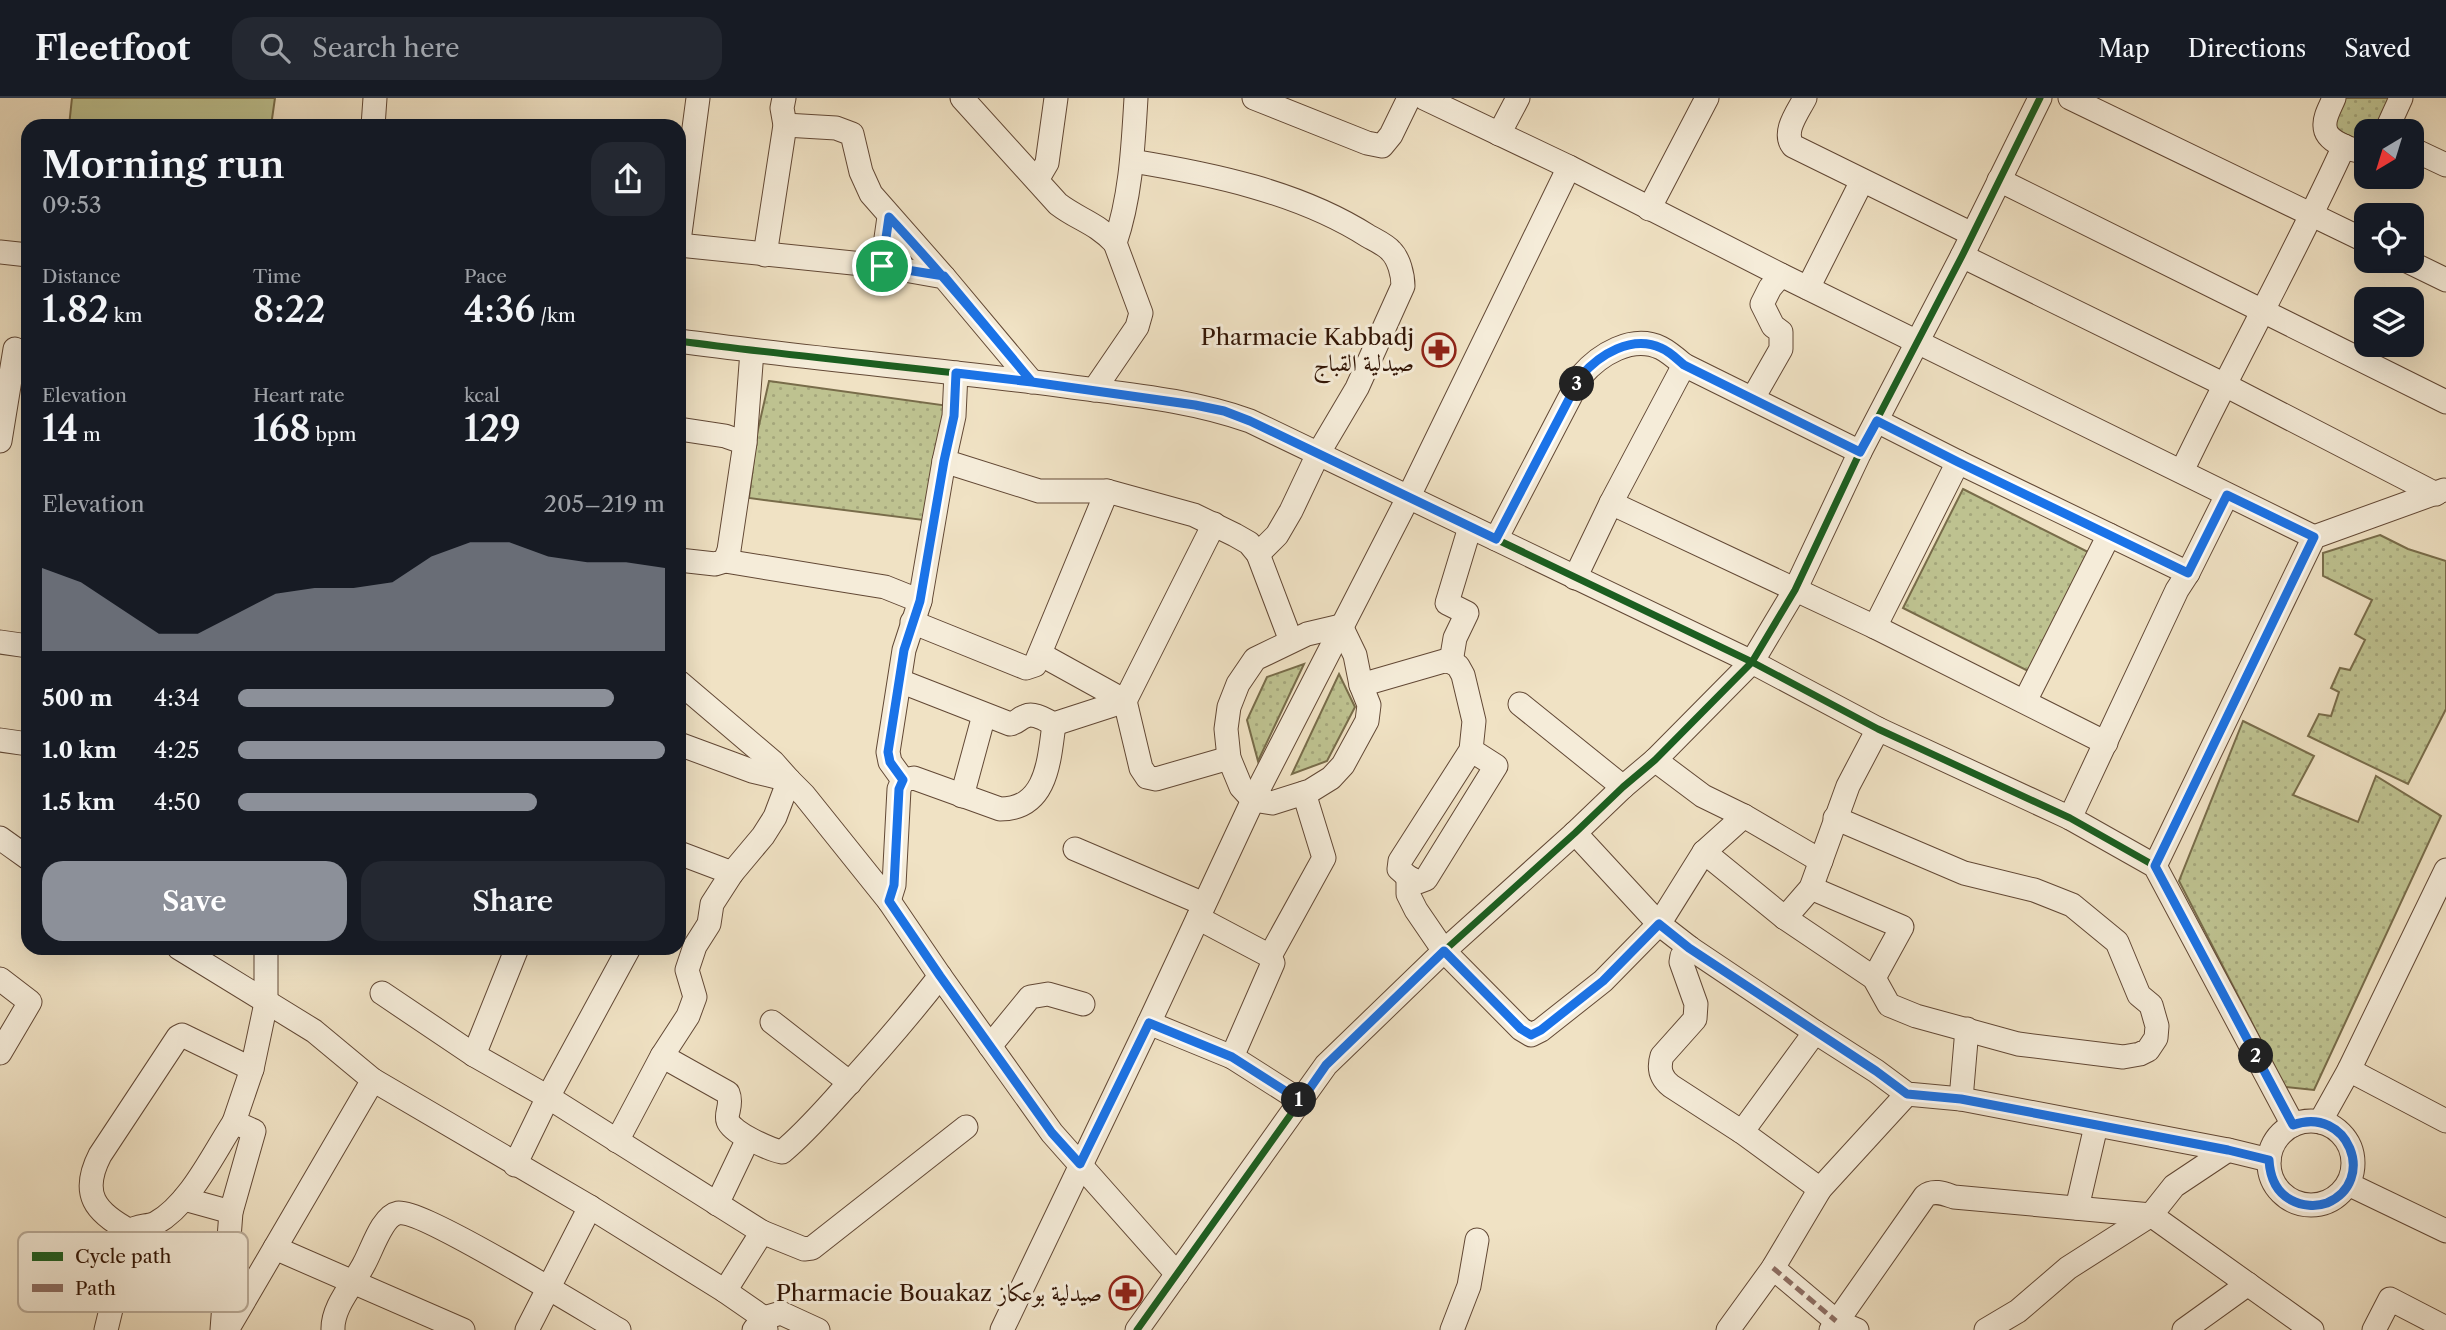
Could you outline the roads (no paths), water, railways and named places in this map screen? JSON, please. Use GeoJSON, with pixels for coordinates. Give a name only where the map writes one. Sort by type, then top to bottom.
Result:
{"type":"FeatureCollection","features":[{"type":"Feature","properties":{"kind":"street"},"geometry":{"type":"LineString","coordinates":[[374,119],[375,98]]}},
{"type":"Feature","properties":{"kind":"street"},"geometry":{"type":"LineString","coordinates":[[686,190],[698,98]]}},
{"type":"Feature","properties":{"kind":"street"},"geometry":{"type":"LineString","coordinates":[[765,255],[785,125],[782,108],[784,98]]}},
{"type":"Feature","properties":{"kind":"street"},"geometry":{"type":"LineString","coordinates":[[962,98],[1058,204],[1091,222],[1115,243],[1141,313],[1137,327],[1094,390]]}},
{"type":"Feature","properties":{"kind":"street"},"geometry":{"type":"LineString","coordinates":[[1037,180],[1047,163],[1056,98]]}},
{"type":"Feature","properties":{"kind":"street"},"geometry":{"type":"LineString","coordinates":[[1115,243],[1124,217],[1132,161],[1136,98]]}},
{"type":"Feature","properties":{"kind":"street"},"geometry":{"type":"LineString","coordinates":[[1255,98],[1367,143],[1382,146],[1391,135],[1409,98]]}},
{"type":"Feature","properties":{"kind":"street"},"geometry":{"type":"LineString","coordinates":[[1424,98],[1569,167],[1781,275],[2314,537]]}},
{"type":"Feature","properties":{"kind":"street"},"geometry":{"type":"LineString","coordinates":[[1499,134],[1518,98]]}},
{"type":"Feature","properties":{"kind":"street"},"geometry":{"type":"LineString","coordinates":[[1649,209],[1707,98]]}},
{"type":"Feature","properties":{"kind":"street"},"geometry":{"type":"LineString","coordinates":[[1805,98],[1788,135],[1793,146],[1972,234]]}},
{"type":"Feature","properties":{"kind":"street"},"geometry":{"type":"LineString","coordinates":[[1137,1330],[1326,1065],[1444,951],[1655,760],[1752,662],[1795,590],[1860,452],[2040,98]]}},
{"type":"Feature","properties":{"kind":"street"},"geometry":{"type":"LineString","coordinates":[[2070,98],[2354,235]]}},
{"type":"Feature","properties":{"kind":"street"},"geometry":{"type":"LineString","coordinates":[[2391,119],[2401,98]]}},
{"type":"Feature","properties":{"kind":"street"},"geometry":{"type":"LineString","coordinates":[[2327,100],[2324,128],[2331,138],[2354,149]]}},
{"type":"Feature","properties":{"kind":"street"},"geometry":{"type":"LineString","coordinates":[[785,125],[836,128],[852,134],[871,194],[944,276],[1032,382]]}},
{"type":"Feature","properties":{"kind":"street"},"geometry":{"type":"LineString","coordinates":[[2182,471],[2223,384],[2312,216],[2344,146]]}},
{"type":"Feature","properties":{"kind":"street"},"geometry":{"type":"LineString","coordinates":[[2424,155],[2446,165]]}},
{"type":"Feature","properties":{"kind":"street"},"geometry":{"type":"LineString","coordinates":[[1132,161],[1225,180],[1277,195],[1345,222],[1391,250],[1403,275],[1404,286],[1357,388],[1318,454],[1277,535],[1258,554]]}},
{"type":"Feature","properties":{"kind":"street"},"geometry":{"type":"LineString","coordinates":[[1003,1330],[1253,800],[1408,498],[1569,167]]}},
{"type":"Feature","properties":{"kind":"street"},"geometry":{"type":"LineString","coordinates":[[1999,180],[2446,402]]}},
{"type":"Feature","properties":{"kind":"street"},"geometry":{"type":"LineString","coordinates":[[1808,288],[1862,181]]}},
{"type":"Feature","properties":{"kind":"street"},"geometry":{"type":"LineString","coordinates":[[882,266],[889,217]]}},
{"type":"Feature","properties":{"kind":"street"},"geometry":{"type":"LineString","coordinates":[[686,244],[765,255],[882,266],[944,276]]}},
{"type":"Feature","properties":{"kind":"street"},"geometry":{"type":"LineString","coordinates":[[0,252],[21,254]]}},
{"type":"Feature","properties":{"kind":"street"},"geometry":{"type":"LineString","coordinates":[[1962,256],[2441,492]]}},
{"type":"Feature","properties":{"kind":"street"},"geometry":{"type":"LineString","coordinates":[[2424,269],[2446,279]]}},
{"type":"Feature","properties":{"kind":"street"},"geometry":{"type":"LineString","coordinates":[[1754,398],[1781,349],[1781,332],[1773,326],[1762,304],[1781,275]]}},
{"type":"Feature","properties":{"kind":"street"},"geometry":{"type":"LineString","coordinates":[[686,342],[1032,382],[1224,411],[1250,421],[1752,662],[1878,729],[2070,818],[2155,866],[2293,1125]]}},
{"type":"Feature","properties":{"kind":"street"},"geometry":{"type":"LineString","coordinates":[[1496,539],[1581,376],[1589,366],[1613,350],[1640,344],[1661,348],[1684,365],[1860,452]]}},
{"type":"Feature","properties":{"kind":"street"},"geometry":{"type":"LineString","coordinates":[[0,441],[14,349]]}},
{"type":"Feature","properties":{"kind":"street"},"geometry":{"type":"LineString","coordinates":[[725,561],[729,550],[745,443],[752,351]]}},
{"type":"Feature","properties":{"kind":"street"},"geometry":{"type":"LineString","coordinates":[[1575,578],[1611,503],[1684,365]]}},
{"type":"Feature","properties":{"kind":"street"},"geometry":{"type":"LineString","coordinates":[[903,780],[890,762],[888,752],[904,650],[916,611],[954,416],[956,373]]}},
{"type":"Feature","properties":{"kind":"street"},"geometry":{"type":"LineString","coordinates":[[1877,421],[2188,573]]}},
{"type":"Feature","properties":{"kind":"street"},"geometry":{"type":"LineString","coordinates":[[686,430],[725,436],[745,443]]}},
{"type":"Feature","properties":{"kind":"street"},"geometry":{"type":"LineString","coordinates":[[944,461],[1039,491],[1107,491],[1194,515],[1214,524],[1249,543],[1258,554],[1291,641]]}},
{"type":"Feature","properties":{"kind":"street"},"geometry":{"type":"LineString","coordinates":[[1874,627],[1958,462]]}},
{"type":"Feature","properties":{"kind":"street"},"geometry":{"type":"LineString","coordinates":[[686,561],[715,564],[725,561],[885,587],[916,611],[1026,668],[1035,666],[1107,491]]}},
{"type":"Feature","properties":{"kind":"street"},"geometry":{"type":"LineString","coordinates":[[2155,866],[2314,537],[2441,492]]}},
{"type":"Feature","properties":{"kind":"street"},"geometry":{"type":"LineString","coordinates":[[2070,818],[2178,590],[2227,495]]}},
{"type":"Feature","properties":{"kind":"street"},"geometry":{"type":"LineString","coordinates":[[1611,503],[1874,627],[2106,743]]}},
{"type":"Feature","properties":{"kind":"street"},"geometry":{"type":"LineString","coordinates":[[1214,524],[1125,701],[1141,768],[1146,777],[1156,779],[1229,758]]}},
{"type":"Feature","properties":{"kind":"street"},"geometry":{"type":"LineString","coordinates":[[1451,662],[1455,638],[1467,613],[1447,603],[1470,527]]}},
{"type":"Feature","properties":{"kind":"street"},"geometry":{"type":"LineString","coordinates":[[2025,701],[2109,536]]}},
{"type":"Feature","properties":{"kind":"street"},"geometry":{"type":"LineString","coordinates":[[1341,626],[1355,654],[1361,685],[1369,705],[1367,721],[1343,765],[1331,778],[1304,793],[1272,803],[1253,800],[1241,787],[1229,758],[1226,729],[1229,707],[1238,684],[1255,659],[1307,634],[1341,626]]}},
{"type":"Feature","properties":{"kind":"street"},"geometry":{"type":"LineString","coordinates":[[0,642],[21,645]]}},
{"type":"Feature","properties":{"kind":"street"},"geometry":{"type":"LineString","coordinates":[[1040,654],[1125,701]]}},
{"type":"Feature","properties":{"kind":"street"},"geometry":{"type":"LineString","coordinates":[[1361,685],[1434,662],[1451,662],[1458,666],[1463,675],[1474,721],[1471,750],[1398,866],[1408,877],[1419,882],[1426,879],[1496,766],[1471,750]]}},
{"type":"Feature","properties":{"kind":"street"},"geometry":{"type":"LineString","coordinates":[[900,681],[1010,724],[1018,723],[1026,716],[1032,715],[1054,724],[1125,701]]}},
{"type":"Feature","properties":{"kind":"street"},"geometry":{"type":"LineString","coordinates":[[686,688],[773,762],[804,795],[889,901],[1052,1133],[1177,1274]]}},
{"type":"Feature","properties":{"kind":"street"},"geometry":{"type":"LineString","coordinates":[[1520,704],[1623,787]]}},
{"type":"Feature","properties":{"kind":"street"},"geometry":{"type":"LineString","coordinates":[[962,796],[984,715]]}},
{"type":"Feature","properties":{"kind":"street"},"geometry":{"type":"LineString","coordinates":[[903,780],[914,778],[1000,809],[1024,806],[1034,797],[1042,783],[1051,752],[1054,724]]}},
{"type":"Feature","properties":{"kind":"street"},"geometry":{"type":"LineString","coordinates":[[1785,918],[1811,888],[1835,818],[1878,729]]}},
{"type":"Feature","properties":{"kind":"street"},"geometry":{"type":"LineString","coordinates":[[0,740],[21,743]]}},
{"type":"Feature","properties":{"kind":"street"},"geometry":{"type":"LineString","coordinates":[[686,747],[752,771],[789,780]]}},
{"type":"Feature","properties":{"kind":"street"},"geometry":{"type":"LineString","coordinates":[[1655,760],[1703,796],[1744,816],[1821,861]]}},
{"type":"Feature","properties":{"kind":"street"},"geometry":{"type":"LineString","coordinates":[[617,1141],[662,1056],[688,1016],[695,997],[687,971],[695,946],[709,924],[712,904],[775,817],[789,780]]}},
{"type":"Feature","properties":{"kind":"street"},"geometry":{"type":"LineString","coordinates":[[889,901],[894,885],[899,789],[903,780]]}},
{"type":"Feature","properties":{"kind":"street"},"geometry":{"type":"LineString","coordinates":[[1270,956],[1324,858],[1304,793]]}},
{"type":"Feature","properties":{"kind":"street"},"geometry":{"type":"LineString","coordinates":[[1408,877],[1408,894],[1444,951],[1521,1029],[1531,1035],[1603,981],[1659,924],[1704,852],[1744,816]]}},
{"type":"Feature","properties":{"kind":"street"},"geometry":{"type":"LineString","coordinates":[[1704,852],[1785,918],[1874,978],[1889,1005],[1916,1016],[2018,1044],[2123,1057],[2148,1050],[2156,1038],[2158,1026],[2151,1005],[2139,995],[2118,942],[2072,905],[2034,890],[1964,873],[1835,818]]}},
{"type":"Feature","properties":{"kind":"street"},"geometry":{"type":"LineString","coordinates":[[1575,832],[1659,924],[1689,948],[1907,1094],[1961,1099],[2269,1160]]}},
{"type":"Feature","properties":{"kind":"street"},"geometry":{"type":"LineString","coordinates":[[0,838],[21,850]]}},
{"type":"Feature","properties":{"kind":"street"},"geometry":{"type":"LineString","coordinates":[[1074,849],[1201,911],[1270,956],[1273,963],[1232,1057]]}},
{"type":"Feature","properties":{"kind":"street"},"geometry":{"type":"LineString","coordinates":[[686,856],[732,873]]}},
{"type":"Feature","properties":{"kind":"street"},"geometry":{"type":"LineString","coordinates":[[2320,1122],[2437,908],[2446,870]]}},
{"type":"Feature","properties":{"kind":"street"},"geometry":{"type":"LineString","coordinates":[[1811,888],[1902,927],[1874,978]]}},
{"type":"Feature","properties":{"kind":"street"},"geometry":{"type":"LineString","coordinates":[[1689,948],[1682,956],[1681,962],[1696,1004],[1695,1019],[1662,1056],[1660,1071],[1666,1082],[1821,1189]]}},
{"type":"Feature","properties":{"kind":"street"},"geometry":{"type":"LineString","coordinates":[[190,955],[314,1031],[373,1080],[590,1207],[725,1291],[761,1326],[781,1313],[818,1330]]}},
{"type":"Feature","properties":{"kind":"street"},"geometry":{"type":"LineString","coordinates":[[252,1069],[182,1035],[175,1041],[93,1168],[90,1193],[94,1203],[114,1222],[130,1231],[135,1227],[155,1224],[184,1199],[234,1122],[252,1069],[266,1003],[266,955]]}},
{"type":"Feature","properties":{"kind":"street"},"geometry":{"type":"LineString","coordinates":[[474,1055],[514,955]]}},
{"type":"Feature","properties":{"kind":"street"},"geometry":{"type":"LineString","coordinates":[[515,1165],[548,1097],[625,955]]}},
{"type":"Feature","properties":{"kind":"street"},"geometry":{"type":"LineString","coordinates":[[662,1056],[728,1093],[731,1105],[728,1121],[748,1139],[779,1153],[783,1152],[797,1141],[850,1083],[905,1021],[940,976]]}},
{"type":"Feature","properties":{"kind":"street"},"geometry":{"type":"LineString","coordinates":[[0,979],[30,1002],[0,1053]]}},
{"type":"Feature","properties":{"kind":"street"},"geometry":{"type":"LineString","coordinates":[[382,993],[474,1055],[548,1097],[762,1232],[804,1249],[812,1248],[966,1127]]}},
{"type":"Feature","properties":{"kind":"street"},"geometry":{"type":"LineString","coordinates":[[990,1046],[1030,997],[1048,993],[1083,1004]]}},
{"type":"Feature","properties":{"kind":"street"},"geometry":{"type":"LineString","coordinates":[[772,1022],[850,1083]]}},
{"type":"Feature","properties":{"kind":"street"},"geometry":{"type":"LineString","coordinates":[[1149,1023],[1232,1057],[1301,1101]]}},
{"type":"Feature","properties":{"kind":"street"},"geometry":{"type":"LineString","coordinates":[[1961,1099],[1967,1029]]}},
{"type":"Feature","properties":{"kind":"street"},"geometry":{"type":"LineString","coordinates":[[1742,1132],[1815,1032]]}},
{"type":"Feature","properties":{"kind":"street"},"geometry":{"type":"LineString","coordinates":[[2349,1070],[2446,1121]]}},
{"type":"Feature","properties":{"kind":"street"},"geometry":{"type":"LineString","coordinates":[[248,1291],[373,1080]]}},
{"type":"Feature","properties":{"kind":"street"},"geometry":{"type":"LineString","coordinates":[[1728,1330],[1773,1268],[1821,1189],[1907,1094]]}},
{"type":"Feature","properties":{"kind":"street"},"geometry":{"type":"LineString","coordinates":[[230,1232],[231,1212],[254,1131],[234,1122]]}},
{"type":"Feature","properties":{"kind":"street"},"geometry":{"type":"LineString","coordinates":[[2320,1122],[2338,1131],[2350,1146],[2354,1165],[2348,1184],[2337,1198],[2312,1206],[2295,1202],[2280,1192],[2271,1177],[2269,1160],[2278,1137],[2293,1125],[2320,1122]]}},
{"type":"Feature","properties":{"kind":"street"},"geometry":{"type":"LineString","coordinates":[[2077,1208],[2095,1126]]}},
{"type":"Feature","properties":{"kind":"street"},"geometry":{"type":"LineString","coordinates":[[717,1204],[748,1139]]}},
{"type":"Feature","properties":{"kind":"street"},"geometry":{"type":"LineString","coordinates":[[1986,1330],[2018,1311],[2068,1268],[2151,1215],[2174,1186],[2228,1150]]}},
{"type":"Feature","properties":{"kind":"street"},"geometry":{"type":"LineString","coordinates":[[2348,1184],[2446,1231]]}},
{"type":"Feature","properties":{"kind":"street"},"geometry":{"type":"LineString","coordinates":[[1773,1268],[1841,1327],[1929,1193],[2151,1215],[2248,1284],[2286,1323],[2312,1330]]}},
{"type":"Feature","properties":{"kind":"street"},"geometry":{"type":"LineString","coordinates":[[184,1199],[231,1212]]}},
{"type":"Feature","properties":{"kind":"street"},"geometry":{"type":"LineString","coordinates":[[527,1330],[590,1207]]}},
{"type":"Feature","properties":{"kind":"street"},"geometry":{"type":"LineString","coordinates":[[333,1330],[332,1317],[355,1283],[386,1219],[397,1213],[408,1213],[549,1288],[619,1330]]}},
{"type":"Feature","properties":{"kind":"street"},"geometry":{"type":"LineString","coordinates":[[725,1291],[762,1232]]}},
{"type":"Feature","properties":{"kind":"street"},"geometry":{"type":"LineString","coordinates":[[1452,1330],[1469,1286],[1477,1240]]}},
{"type":"Feature","properties":{"kind":"street"},"geometry":{"type":"LineString","coordinates":[[275,1248],[463,1330]]}},
{"type":"Feature","properties":{"kind":"street"},"geometry":{"type":"LineString","coordinates":[[2184,1330],[2248,1284]]}},
{"type":"Feature","properties":{"kind":"street"},"geometry":{"type":"LineString","coordinates":[[2374,1330],[2390,1299],[2446,1328]]}},
{"type":"Feature","properties":{"kind":"street"},"geometry":{"type":"LineString","coordinates":[[106,1330],[110,1312]]}},
{"type":"Feature","properties":{"kind":"street"},"geometry":{"type":"LineString","coordinates":[[224,1330],[225,1312]]}},
{"type":"Feature","properties":{"kind":"street"},"geometry":{"type":"LineString","coordinates":[[224,1330],[235,1312]]}},
{"type":"Feature","properties":{"kind":"place","name":"Pharmacie Kabbadj صيدلية القباج"},"geometry":{"type":"Point","coordinates":[1439,350]}},
{"type":"Feature","properties":{"kind":"place","name":"Pharmacie Bouakaz صيدلية بوعكاز"},"geometry":{"type":"Point","coordinates":[1126,1293]}}]}
